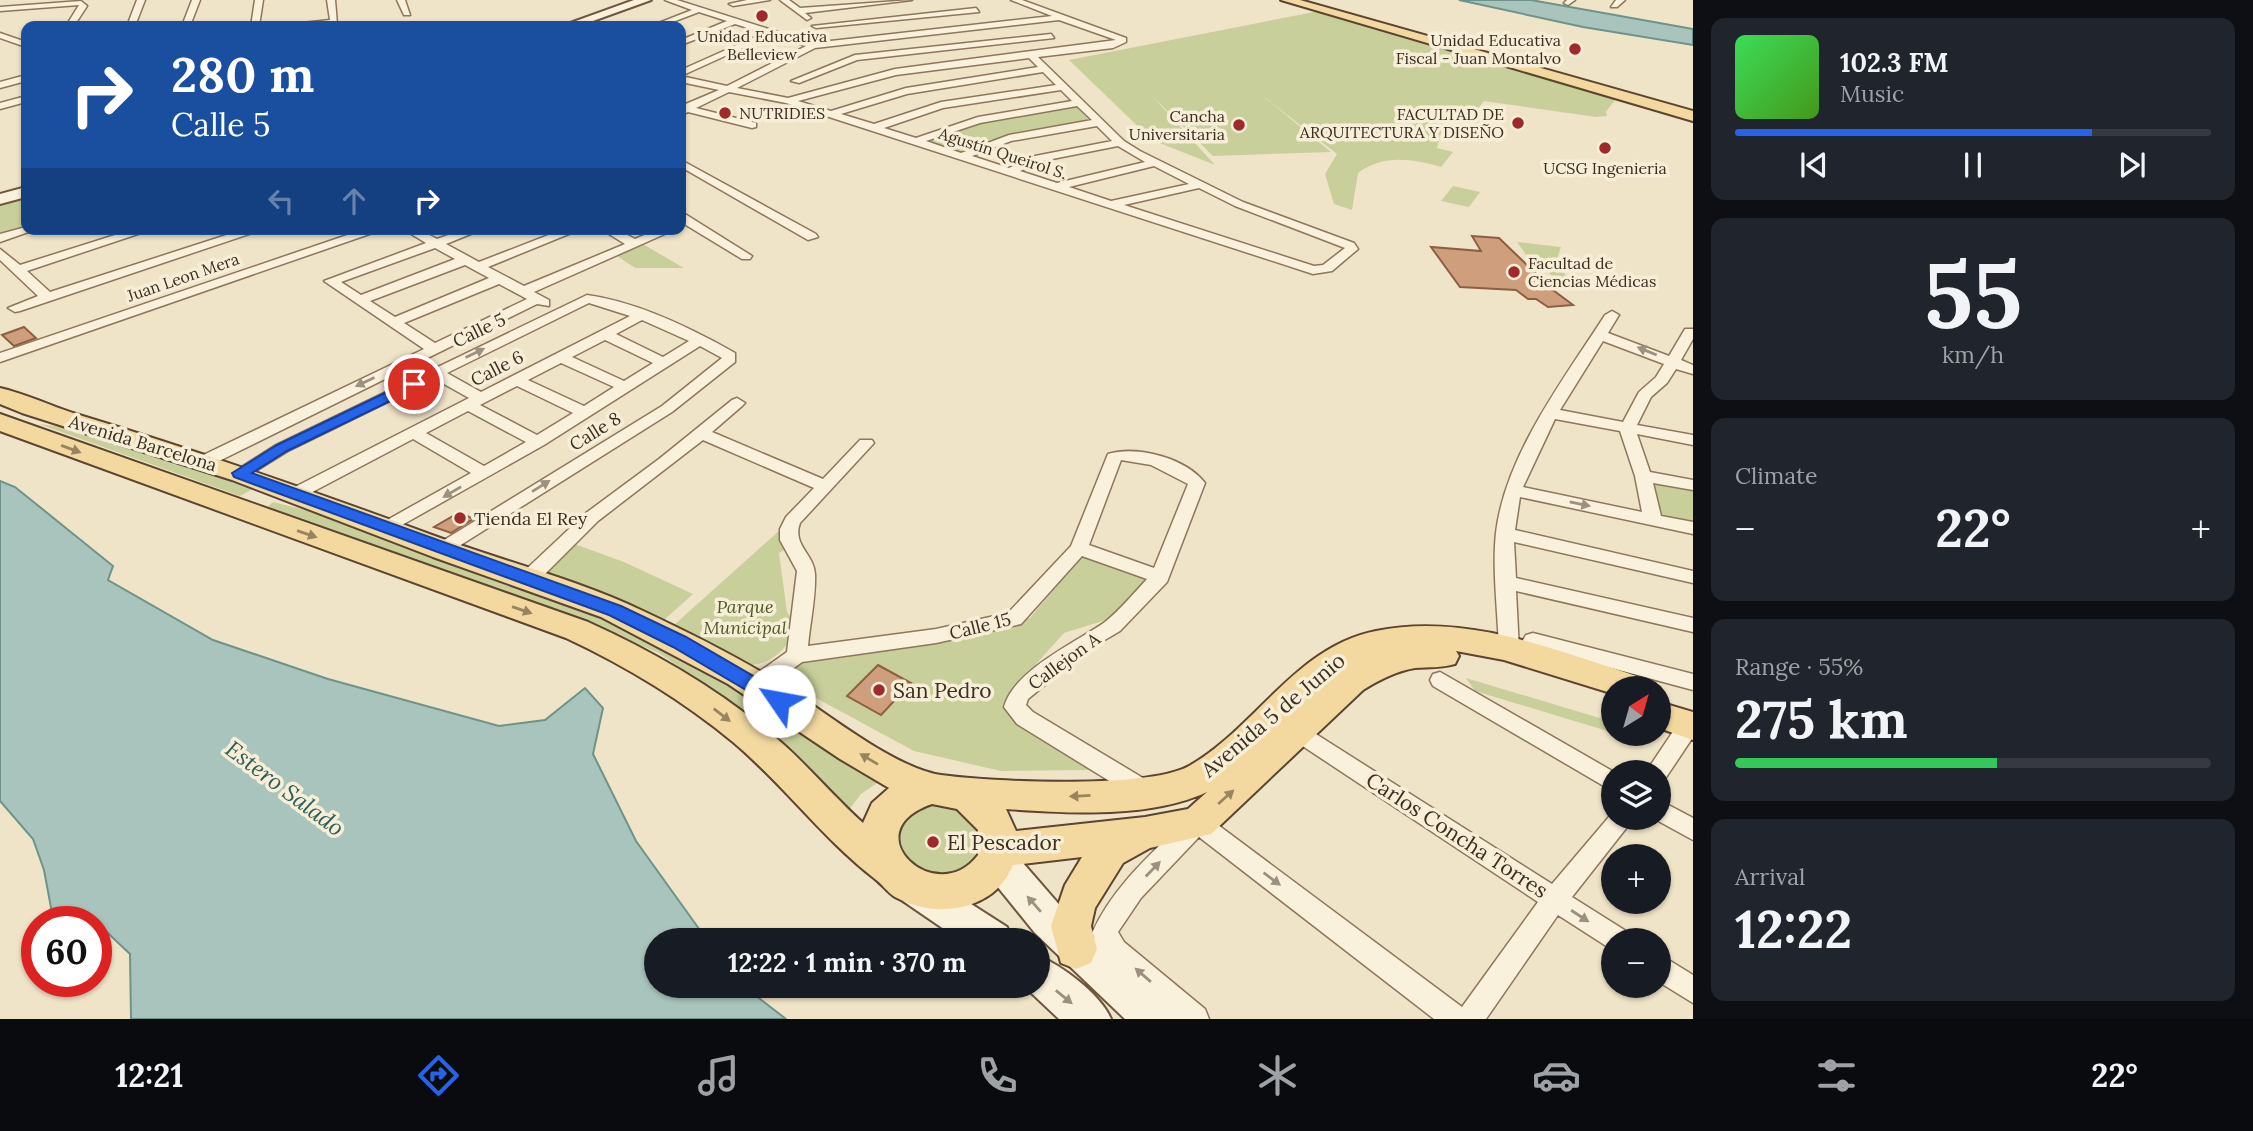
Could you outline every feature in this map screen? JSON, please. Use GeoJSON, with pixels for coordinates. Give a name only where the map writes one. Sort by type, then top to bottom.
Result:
{"type":"FeatureCollection","features":[{"type":"Feature","properties":{"kind":"main road"},"geometry":{"type":"LineString","coordinates":[[570,21],[623,0]]}},
{"type":"Feature","properties":{"kind":"main road"},"geometry":{"type":"LineString","coordinates":[[573,21],[645,0]]}},
{"type":"Feature","properties":{"kind":"main road"},"geometry":{"type":"LineString","coordinates":[[1295,1],[1693,108]]}},
{"type":"Feature","properties":{"kind":"main road"},"geometry":{"type":"LineString","coordinates":[[1295,1],[1693,116]]}},
{"type":"Feature","properties":{"kind":"main road"},"geometry":{"type":"LineString","coordinates":[[0,187],[21,182]]}},
{"type":"Feature","properties":{"kind":"main road"},"geometry":{"type":"LineString","coordinates":[[0,199],[21,193]]}},
{"type":"Feature","properties":{"kind":"main road","name":"Avenida Barcelona"},"geometry":{"type":"LineString","coordinates":[[0,395],[31,408],[250,477],[442,550],[615,610],[757,685],[889,771],[940,789]]}},
{"type":"Feature","properties":{"kind":"main road","name":"Avenida Barcelona"},"geometry":{"type":"LineString","coordinates":[[0,422],[210,500],[577,630],[660,671],[719,712],[771,755],[840,826],[897,875],[975,928]]}},
{"type":"Feature","properties":{"kind":"main road"},"geometry":{"type":"LineString","coordinates":[[210,500],[232,503],[248,500],[260,492],[250,477]]}},
{"type":"Feature","properties":{"kind":"main road"},"geometry":{"type":"LineString","coordinates":[[258,517],[255,504],[275,495],[305,498]]}},
{"type":"Feature","properties":{"kind":"main road","name":"Avenida 5 de Junio"},"geometry":{"type":"LineString","coordinates":[[940,789],[1025,797],[1170,790],[1199,779],[1224,762],[1293,696],[1350,650],[1400,638],[1429,637],[1521,645],[1602,676]]}},
{"type":"Feature","properties":{"kind":"main road","name":"Avenida 5 de Junio"},"geometry":{"type":"LineString","coordinates":[[1198,823],[1351,681],[1366,671],[1414,655],[1451,657],[1511,670],[1601,697]]}},
{"type":"Feature","properties":{"kind":"main road"},"geometry":{"type":"LineString","coordinates":[[1671,706],[1684,718]]}},
{"type":"Feature","properties":{"kind":"main road"},"geometry":{"type":"LineString","coordinates":[[940,789],[973,801],[992,819],[998,834],[998,854],[989,873],[976,884],[959,891],[920,889],[897,875],[881,855],[878,839],[880,824],[887,810],[898,799],[914,792],[940,789]]}},
{"type":"Feature","properties":{"kind":"main road"},"geometry":{"type":"LineString","coordinates":[[998,854],[1198,823]]}},
{"type":"Feature","properties":{"kind":"main road"},"geometry":{"type":"LineString","coordinates":[[1076,949],[1071,926],[1085,884],[1109,851],[1144,833]]}},
{"type":"Feature","properties":{"kind":"main road"},"geometry":{"type":"LineString","coordinates":[[998,854],[1049,921],[1154,1019]]}},
{"type":"Feature","properties":{"kind":"main road"},"geometry":{"type":"LineString","coordinates":[[1050,985],[1090,1019]]}},
{"type":"Feature","properties":{"kind":"street"},"geometry":{"type":"LineString","coordinates":[[133,21],[141,0]]}},
{"type":"Feature","properties":{"kind":"street"},"geometry":{"type":"LineString","coordinates":[[188,21],[196,0]]}},
{"type":"Feature","properties":{"kind":"street"},"geometry":{"type":"LineString","coordinates":[[256,21],[259,0]]}},
{"type":"Feature","properties":{"kind":"street"},"geometry":{"type":"LineString","coordinates":[[331,0],[334,21]]}},
{"type":"Feature","properties":{"kind":"street"},"geometry":{"type":"LineString","coordinates":[[401,0],[407,13]]}},
{"type":"Feature","properties":{"kind":"street"},"geometry":{"type":"LineString","coordinates":[[669,0],[813,46]]}},
{"type":"Feature","properties":{"kind":"street"},"geometry":{"type":"LineString","coordinates":[[733,4],[766,0]]}},
{"type":"Feature","properties":{"kind":"street"},"geometry":{"type":"LineString","coordinates":[[784,0],[837,42]]}},
{"type":"Feature","properties":{"kind":"street"},"geometry":{"type":"LineString","coordinates":[[798,11],[908,0]]}},
{"type":"Feature","properties":{"kind":"street"},"geometry":{"type":"LineString","coordinates":[[950,0],[1012,23]]}},
{"type":"Feature","properties":{"kind":"street"},"geometry":{"type":"LineString","coordinates":[[788,101],[865,79],[946,64],[1118,44],[1123,40],[1015,0]]}},
{"type":"Feature","properties":{"kind":"street"},"geometry":{"type":"LineString","coordinates":[[0,9],[79,3],[83,6],[73,21]]}},
{"type":"Feature","properties":{"kind":"street"},"geometry":{"type":"LineString","coordinates":[[0,15],[67,9]]}},
{"type":"Feature","properties":{"kind":"street"},"geometry":{"type":"LineString","coordinates":[[669,21],[698,10]]}},
{"type":"Feature","properties":{"kind":"street"},"geometry":{"type":"LineString","coordinates":[[817,26],[976,10]]}},
{"type":"Feature","properties":{"kind":"street"},"geometry":{"type":"LineString","coordinates":[[686,108],[813,46],[1064,18]]}},
{"type":"Feature","properties":{"kind":"street"},"geometry":{"type":"LineString","coordinates":[[686,41],[732,22]]}},
{"type":"Feature","properties":{"kind":"street"},"geometry":{"type":"LineString","coordinates":[[686,71],[771,33]]}},
{"type":"Feature","properties":{"kind":"street"},"geometry":{"type":"LineString","coordinates":[[0,35],[21,43]]}},
{"type":"Feature","properties":{"kind":"street"},"geometry":{"type":"LineString","coordinates":[[905,36],[946,64]]}},
{"type":"Feature","properties":{"kind":"street"},"geometry":{"type":"LineString","coordinates":[[796,81],[841,62],[1051,36]]}},
{"type":"Feature","properties":{"kind":"street"},"geometry":{"type":"LineString","coordinates":[[1030,54],[1120,142],[1199,185]]}},
{"type":"Feature","properties":{"kind":"street"},"geometry":{"type":"LineString","coordinates":[[831,114],[906,91],[1044,69]]}},
{"type":"Feature","properties":{"kind":"street"},"geometry":{"type":"LineString","coordinates":[[0,85],[21,79]]}},
{"type":"Feature","properties":{"kind":"street","name":"Agustín Queirol S."},"geometry":{"type":"LineString","coordinates":[[686,80],[788,101],[831,114],[1313,270],[1327,268],[1352,249],[1199,185]]}},
{"type":"Feature","properties":{"kind":"street"},"geometry":{"type":"LineString","coordinates":[[873,128],[941,105],[1062,87]]}},
{"type":"Feature","properties":{"kind":"street"},"geometry":{"type":"LineString","coordinates":[[0,106],[21,100]]}},
{"type":"Feature","properties":{"kind":"street"},"geometry":{"type":"LineString","coordinates":[[915,142],[978,120],[1078,103]]}},
{"type":"Feature","properties":{"kind":"street"},"geometry":{"type":"LineString","coordinates":[[686,110],[752,125]]}},
{"type":"Feature","properties":{"kind":"street"},"geometry":{"type":"LineString","coordinates":[[962,156],[1009,138],[1100,122]]}},
{"type":"Feature","properties":{"kind":"street"},"geometry":{"type":"LineString","coordinates":[[1010,172],[1039,158],[1120,142]]}},
{"type":"Feature","properties":{"kind":"street"},"geometry":{"type":"LineString","coordinates":[[1056,187],[1156,162]]}},
{"type":"Feature","properties":{"kind":"street"},"geometry":{"type":"LineString","coordinates":[[686,166],[812,237]]}},
{"type":"Feature","properties":{"kind":"street"},"geometry":{"type":"LineString","coordinates":[[1112,204],[1199,185]]}},
{"type":"Feature","properties":{"kind":"street"},"geometry":{"type":"LineString","coordinates":[[686,222],[746,256]]}},
{"type":"Feature","properties":{"kind":"street"},"geometry":{"type":"LineString","coordinates":[[0,238],[21,232]]}},
{"type":"Feature","properties":{"kind":"street"},"geometry":{"type":"LineString","coordinates":[[18,270],[128,235]]}},
{"type":"Feature","properties":{"kind":"street"},"geometry":{"type":"LineString","coordinates":[[15,308],[240,235]]}},
{"type":"Feature","properties":{"kind":"street","name":"Juan Leon Mera"},"geometry":{"type":"LineString","coordinates":[[0,358],[360,235]]}},
{"type":"Feature","properties":{"kind":"street"},"geometry":{"type":"LineString","coordinates":[[420,235],[561,311]]}},
{"type":"Feature","properties":{"kind":"street"},"geometry":{"type":"LineString","coordinates":[[434,349],[331,281],[461,235]]}},
{"type":"Feature","properties":{"kind":"street"},"geometry":{"type":"LineString","coordinates":[[478,267],[560,235]]}},
{"type":"Feature","properties":{"kind":"street"},"geometry":{"type":"LineString","coordinates":[[618,235],[634,244]]}},
{"type":"Feature","properties":{"kind":"street"},"geometry":{"type":"LineString","coordinates":[[522,292],[656,235]]}},
{"type":"Feature","properties":{"kind":"street"},"geometry":{"type":"LineString","coordinates":[[0,253],[47,298]]}},
{"type":"Feature","properties":{"kind":"street"},"geometry":{"type":"LineString","coordinates":[[359,300],[465,260]]}},
{"type":"Feature","properties":{"kind":"street"},"geometry":{"type":"LineString","coordinates":[[394,322],[499,279]]}},
{"type":"Feature","properties":{"kind":"street"},"geometry":{"type":"LineString","coordinates":[[203,462],[537,299]]}},
{"type":"Feature","properties":{"kind":"street","name":"Calle 5"},"geometry":{"type":"LineString","coordinates":[[250,477],[282,448],[587,299],[606,301],[642,315]]}},
{"type":"Feature","properties":{"kind":"street"},"geometry":{"type":"LineString","coordinates":[[642,315],[698,341]]}},
{"type":"Feature","properties":{"kind":"street","name":"Calle 6"},"geometry":{"type":"LineString","coordinates":[[305,498],[414,433],[642,315]]}},
{"type":"Feature","properties":{"kind":"street"},"geometry":{"type":"LineString","coordinates":[[1612,315],[1574,379],[1550,413],[1513,490],[1505,534],[1507,582],[1521,645],[1693,682]]}},
{"type":"Feature","properties":{"kind":"street"},"geometry":{"type":"LineString","coordinates":[[1653,520],[1643,476],[1627,429],[1644,395],[1662,380],[1690,332]]}},
{"type":"Feature","properties":{"kind":"street"},"geometry":{"type":"LineString","coordinates":[[605,334],[663,362]]}},
{"type":"Feature","properties":{"kind":"street"},"geometry":{"type":"LineString","coordinates":[[1600,335],[1693,370]]}},
{"type":"Feature","properties":{"kind":"street"},"geometry":{"type":"LineString","coordinates":[[386,528],[538,442],[698,341]]}},
{"type":"Feature","properties":{"kind":"street","name":"Calle 8"},"geometry":{"type":"LineString","coordinates":[[442,550],[667,409],[728,362],[730,356],[698,341]]}},
{"type":"Feature","properties":{"kind":"street"},"geometry":{"type":"LineString","coordinates":[[561,357],[625,387]]}},
{"type":"Feature","properties":{"kind":"street"},"geometry":{"type":"LineString","coordinates":[[436,373],[538,442]]}},
{"type":"Feature","properties":{"kind":"street"},"geometry":{"type":"LineString","coordinates":[[517,380],[583,412]]}},
{"type":"Feature","properties":{"kind":"street"},"geometry":{"type":"LineString","coordinates":[[527,580],[592,517],[737,403]]}},
{"type":"Feature","properties":{"kind":"street"},"geometry":{"type":"LineString","coordinates":[[1550,413],[1693,440]]}},
{"type":"Feature","properties":{"kind":"street"},"geometry":{"type":"LineString","coordinates":[[260,432],[254,439],[257,446],[282,448]]}},
{"type":"Feature","properties":{"kind":"street"},"geometry":{"type":"LineString","coordinates":[[414,433],[484,473]]}},
{"type":"Feature","properties":{"kind":"street"},"geometry":{"type":"LineString","coordinates":[[701,433],[825,486]]}},
{"type":"Feature","properties":{"kind":"street"},"geometry":{"type":"LineString","coordinates":[[757,685],[796,655],[806,571],[789,540],[792,521],[866,443]]}},
{"type":"Feature","properties":{"kind":"street","name":"Calle 15"},"geometry":{"type":"LineString","coordinates":[[796,655],[936,636],[1014,619],[1079,548],[1114,457],[1120,453],[1179,469],[1197,483]]}},
{"type":"Feature","properties":{"kind":"street"},"geometry":{"type":"LineString","coordinates":[[1643,476],[1693,485]]}},
{"type":"Feature","properties":{"kind":"street","name":"Callejon A"},"geometry":{"type":"LineString","coordinates":[[1148,793],[1026,718],[1015,707],[1018,695],[1079,646],[1113,626],[1160,577],[1197,483]]}},
{"type":"Feature","properties":{"kind":"street"},"geometry":{"type":"LineString","coordinates":[[1513,490],[1693,528]]}},
{"type":"Feature","properties":{"kind":"street"},"geometry":{"type":"LineString","coordinates":[[1505,534],[1693,577]]}},
{"type":"Feature","properties":{"kind":"street"},"geometry":{"type":"LineString","coordinates":[[1079,548],[1160,577]]}},
{"type":"Feature","properties":{"kind":"street"},"geometry":{"type":"LineString","coordinates":[[1507,582],[1693,625]]}},
{"type":"Feature","properties":{"kind":"street"},"geometry":{"type":"LineString","coordinates":[[1440,680],[1601,775]]}},
{"type":"Feature","properties":{"kind":"street"},"geometry":{"type":"LineString","coordinates":[[1663,760],[1684,718]]}},
{"type":"Feature","properties":{"kind":"street","name":"Carlos Concha Torres"},"geometry":{"type":"LineString","coordinates":[[1297,731],[1601,929]]}},
{"type":"Feature","properties":{"kind":"street"},"geometry":{"type":"LineString","coordinates":[[1671,817],[1693,830]]}},
{"type":"Feature","properties":{"kind":"street"},"geometry":{"type":"LineString","coordinates":[[1195,1019],[1115,951],[1105,933],[1110,917],[1198,823],[1456,1019]]}},
{"type":"Feature","properties":{"kind":"street"},"geometry":{"type":"LineString","coordinates":[[1470,1019],[1555,899],[1612,830]]}},
{"type":"Feature","properties":{"kind":"street"},"geometry":{"type":"LineString","coordinates":[[1671,975],[1693,990]]}},
{"type":"Feature","properties":{"kind":"green space"},"geometry":{"type":"Polygon","coordinates":[[[1319,11],[1618,96],[1606,112],[1607,116],[1596,117],[1484,101],[1469,120],[1445,117],[1437,148],[1453,152],[1441,167],[1398,160],[1368,167],[1358,173],[1352,210],[1334,204],[1325,174],[1337,154],[1258,92],[1331,152],[1213,156],[1153,97],[1215,165],[1152,140],[1069,60],[1319,11]]]}},
{"type":"Feature","properties":{"kind":"green space"},"geometry":{"type":"Polygon","coordinates":[[[1075,106],[1091,121],[985,141],[960,152],[924,141],[963,126],[1075,106]]]}},
{"type":"Feature","properties":{"kind":"green space"},"geometry":{"type":"Polygon","coordinates":[[[1453,186],[1480,192],[1469,207],[1441,201],[1453,186]]]}},
{"type":"Feature","properties":{"kind":"green space"},"geometry":{"type":"Polygon","coordinates":[[[21,196],[21,231],[0,237],[0,202],[21,196]]]}},
{"type":"Feature","properties":{"kind":"green space"},"geometry":{"type":"Polygon","coordinates":[[[1517,242],[1561,247],[1556,262],[1570,281],[1556,281],[1544,267],[1534,266],[1517,242]]]}},
{"type":"Feature","properties":{"kind":"green space"},"geometry":{"type":"Polygon","coordinates":[[[641,243],[684,268],[635,268],[614,254],[641,243]]]}},
{"type":"Feature","properties":{"kind":"green space"},"geometry":{"type":"Polygon","coordinates":[[[39,424],[107,433],[256,487],[240,496],[39,424]]]}},
{"type":"Feature","properties":{"kind":"green space"},"geometry":{"type":"Polygon","coordinates":[[[1650,477],[1693,486],[1693,523],[1659,516],[1650,477]]]}},
{"type":"Feature","properties":{"kind":"green space"},"geometry":{"type":"Polygon","coordinates":[[[273,502],[345,520],[594,607],[712,668],[832,755],[877,783],[861,794],[848,811],[770,731],[659,653],[564,613],[274,510],[268,506],[273,502]]]}},
{"type":"Feature","properties":{"kind":"green space","name":"Parque Municipal"},"geometry":{"type":"Polygon","coordinates":[[[780,530],[789,547],[779,553],[787,612],[792,619],[792,635],[780,652],[762,663],[750,665],[674,625],[780,530]]]}},
{"type":"Feature","properties":{"kind":"green space","name":"Parque Municipal"},"geometry":{"type":"Polygon","coordinates":[[[569,542],[624,562],[693,594],[664,620],[539,569],[569,542]]]}},
{"type":"Feature","properties":{"kind":"green space"},"geometry":{"type":"Polygon","coordinates":[[[1084,553],[1147,578],[1109,619],[1064,633],[1008,695],[1008,712],[1063,754],[1090,770],[1001,771],[914,751],[779,678],[804,661],[857,651],[940,642],[1030,618],[1084,553]]]}},
{"type":"Feature","properties":{"kind":"green space"},"geometry":{"type":"Polygon","coordinates":[[[1466,678],[1601,718],[1601,729],[1475,691],[1466,678]]]}},
{"type":"Feature","properties":{"kind":"green space"},"geometry":{"type":"Polygon","coordinates":[[[929,801],[957,805],[982,835],[977,860],[955,873],[937,876],[929,874],[899,856],[898,820],[929,801]]]}},
{"type":"Feature","properties":{"kind":"water"},"geometry":{"type":"Polygon","coordinates":[[[1459,0],[1531,0],[1693,29],[1693,45],[1583,27],[1459,0]]]}},
{"type":"Feature","properties":{"kind":"water","name":"Estero Salado"},"geometry":{"type":"Polygon","coordinates":[[[0,481],[15,487],[113,566],[108,580],[213,640],[328,679],[499,726],[545,720],[585,688],[603,708],[593,754],[636,841],[698,928],[644,928],[644,998],[759,998],[786,1019],[131,1019],[130,954],[112,937],[112,906],[51,906],[44,870],[33,839],[0,801],[0,481]]]}},
{"type":"Feature","properties":{"kind":"building","name":"Facultad de Ciencias Médicas"},"geometry":{"type":"Polygon","coordinates":[[[1472,236],[1499,238],[1553,290],[1573,305],[1548,307],[1536,299],[1528,299],[1516,290],[1460,287],[1431,247],[1481,251],[1472,236]]]}},
{"type":"Feature","properties":{"kind":"building"},"geometry":{"type":"Polygon","coordinates":[[[24,327],[36,338],[14,346],[2,335],[24,327]]]}},
{"type":"Feature","properties":{"kind":"building","name":"Tienda El Rey"},"geometry":{"type":"Polygon","coordinates":[[[460,512],[473,519],[451,533],[434,527],[460,512]]]}},
{"type":"Feature","properties":{"kind":"building","name":"San Pedro"},"geometry":{"type":"Polygon","coordinates":[[[878,665],[911,683],[881,715],[847,696],[878,665]]]}},
{"type":"Feature","properties":{"kind":"place","name":"Unidad Educativa Belleview"},"geometry":{"type":"Point","coordinates":[762,16]}},
{"type":"Feature","properties":{"kind":"place","name":"Unidad Educativa Fiscal - Juan Montalvo"},"geometry":{"type":"Point","coordinates":[1575,49]}},
{"type":"Feature","properties":{"kind":"place","name":"NUTRIDIES"},"geometry":{"type":"Point","coordinates":[725,113]}},
{"type":"Feature","properties":{"kind":"place","name":"FACULTAD DE ARQUITECTURA Y DISEÑO"},"geometry":{"type":"Point","coordinates":[1518,123]}},
{"type":"Feature","properties":{"kind":"place","name":"Cancha Universitaria"},"geometry":{"type":"Point","coordinates":[1239,125]}},
{"type":"Feature","properties":{"kind":"place","name":"UCSG Ingenieria"},"geometry":{"type":"Point","coordinates":[1605,148]}},
{"type":"Feature","properties":{"kind":"place","name":"Facultad de Ciencias Médicas"},"geometry":{"type":"Point","coordinates":[1514,272]}},
{"type":"Feature","properties":{"kind":"place","name":"Tienda El Rey"},"geometry":{"type":"Point","coordinates":[460,518]}},
{"type":"Feature","properties":{"kind":"place","name":"San Pedro"},"geometry":{"type":"Point","coordinates":[879,690]}},
{"type":"Feature","properties":{"kind":"place","name":"El Pescador"},"geometry":{"type":"Point","coordinates":[933,842]}},
{"type":"Feature","properties":{"kind":"route"},"geometry":{"type":"LineString","coordinates":[[414,384],[282,448],[240,473],[442,550],[615,610],[757,685],[779,701]]}}]}
